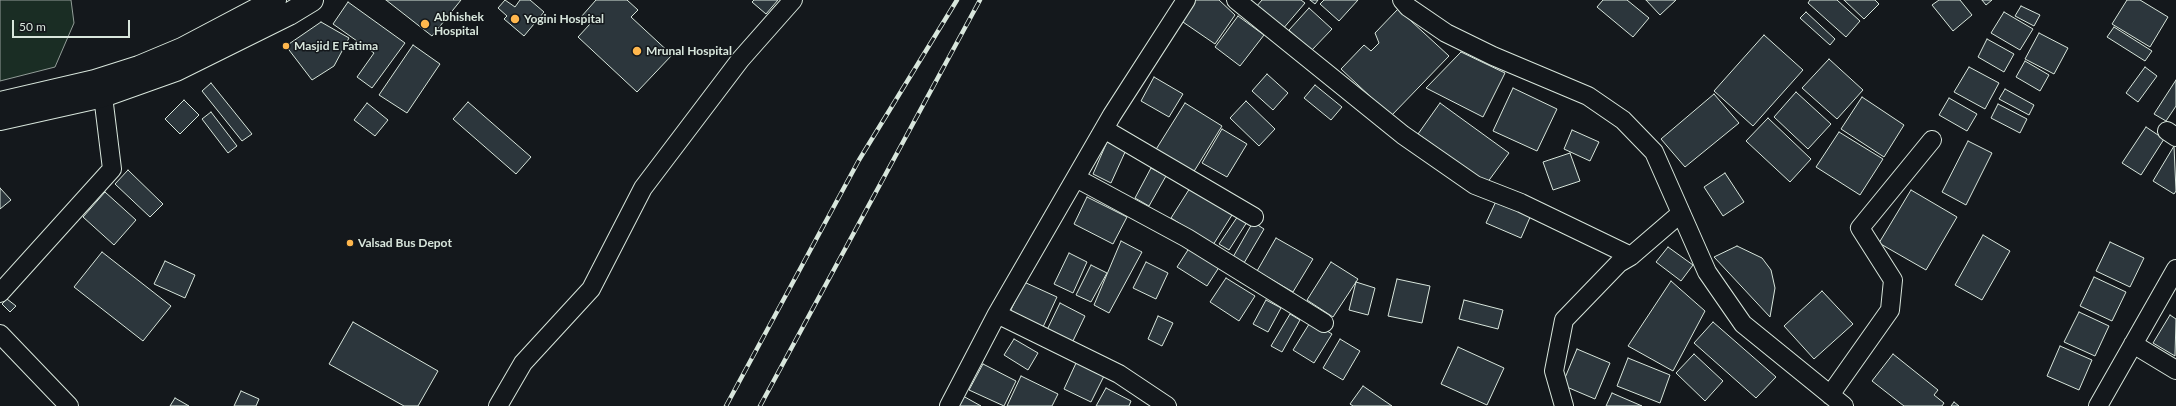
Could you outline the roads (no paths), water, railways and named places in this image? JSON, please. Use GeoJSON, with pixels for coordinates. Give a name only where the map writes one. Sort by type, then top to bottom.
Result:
{"type":"FeatureCollection","features":[{"type":"Feature","properties":{"kind":"main road"},"geometry":{"type":"LineString","coordinates":[[0,103],[96,81],[138,67],[282,5],[312,0]]}},
{"type":"Feature","properties":{"kind":"main road"},"geometry":{"type":"LineString","coordinates":[[0,119],[103,96],[176,70],[282,5]]}},
{"type":"Feature","properties":{"kind":"street"},"geometry":{"type":"LineString","coordinates":[[498,406],[523,363],[591,289],[643,188],[740,60],[793,0]]}},
{"type":"Feature","properties":{"kind":"street"},"geometry":{"type":"LineString","coordinates":[[949,406],[997,314],[1104,129],[1186,0]]}},
{"type":"Feature","properties":{"kind":"street"},"geometry":{"type":"LineString","coordinates":[[1236,0],[1404,135],[1475,185],[1521,203],[1631,256]]}},
{"type":"Feature","properties":{"kind":"street"},"geometry":{"type":"LineString","coordinates":[[1402,0],[1408,7],[1446,33],[1493,56],[1588,96],[1623,120],[1654,152],[1707,272],[1743,324],[1837,401],[1890,310],[1893,280],[1860,228],[1932,140]]}},
{"type":"Feature","properties":{"kind":"street"},"geometry":{"type":"LineString","coordinates":[[0,293],[112,169],[103,96]]}},
{"type":"Feature","properties":{"kind":"street"},"geometry":{"type":"LineString","coordinates":[[1104,129],[1254,217]]}},
{"type":"Feature","properties":{"kind":"street"},"geometry":{"type":"LineString","coordinates":[[1076,178],[1187,238],[1324,323]]}},
{"type":"Feature","properties":{"kind":"street"},"geometry":{"type":"LineString","coordinates":[[1564,406],[1554,371],[1564,320],[1619,263],[1631,256],[1681,213]]}},
{"type":"Feature","properties":{"kind":"street"},"geometry":{"type":"LineString","coordinates":[[2098,406],[2176,270]]}},
{"type":"Feature","properties":{"kind":"street"},"geometry":{"type":"LineString","coordinates":[[997,314],[1119,374],[1168,406]]}},
{"type":"Feature","properties":{"kind":"street"},"geometry":{"type":"LineString","coordinates":[[0,334],[69,406]]}},
{"type":"Feature","properties":{"kind":"street"},"geometry":{"type":"LineString","coordinates":[[2133,344],[2176,370]]}},
{"type":"Feature","properties":{"kind":"railway"},"geometry":{"type":"LineString","coordinates":[[726,406],[859,160],[957,0]]}},
{"type":"Feature","properties":{"kind":"railway"},"geometry":{"type":"LineString","coordinates":[[760,406],[980,0]]}},
{"type":"Feature","properties":{"kind":"place","name":"Yogini Hospital"},"geometry":{"type":"Point","coordinates":[515,19]}},
{"type":"Feature","properties":{"kind":"place","name":"Abhishek Hospital"},"geometry":{"type":"Point","coordinates":[425,24]}},
{"type":"Feature","properties":{"kind":"place","name":"Masjid E Fatima"},"geometry":{"type":"Point","coordinates":[286,46]}},
{"type":"Feature","properties":{"kind":"place","name":"Mrunal Hospital"},"geometry":{"type":"Point","coordinates":[637,51]}},
{"type":"Feature","properties":{"kind":"place","name":"Valsad Bus Depot"},"geometry":{"type":"Point","coordinates":[350,243]}}]}
